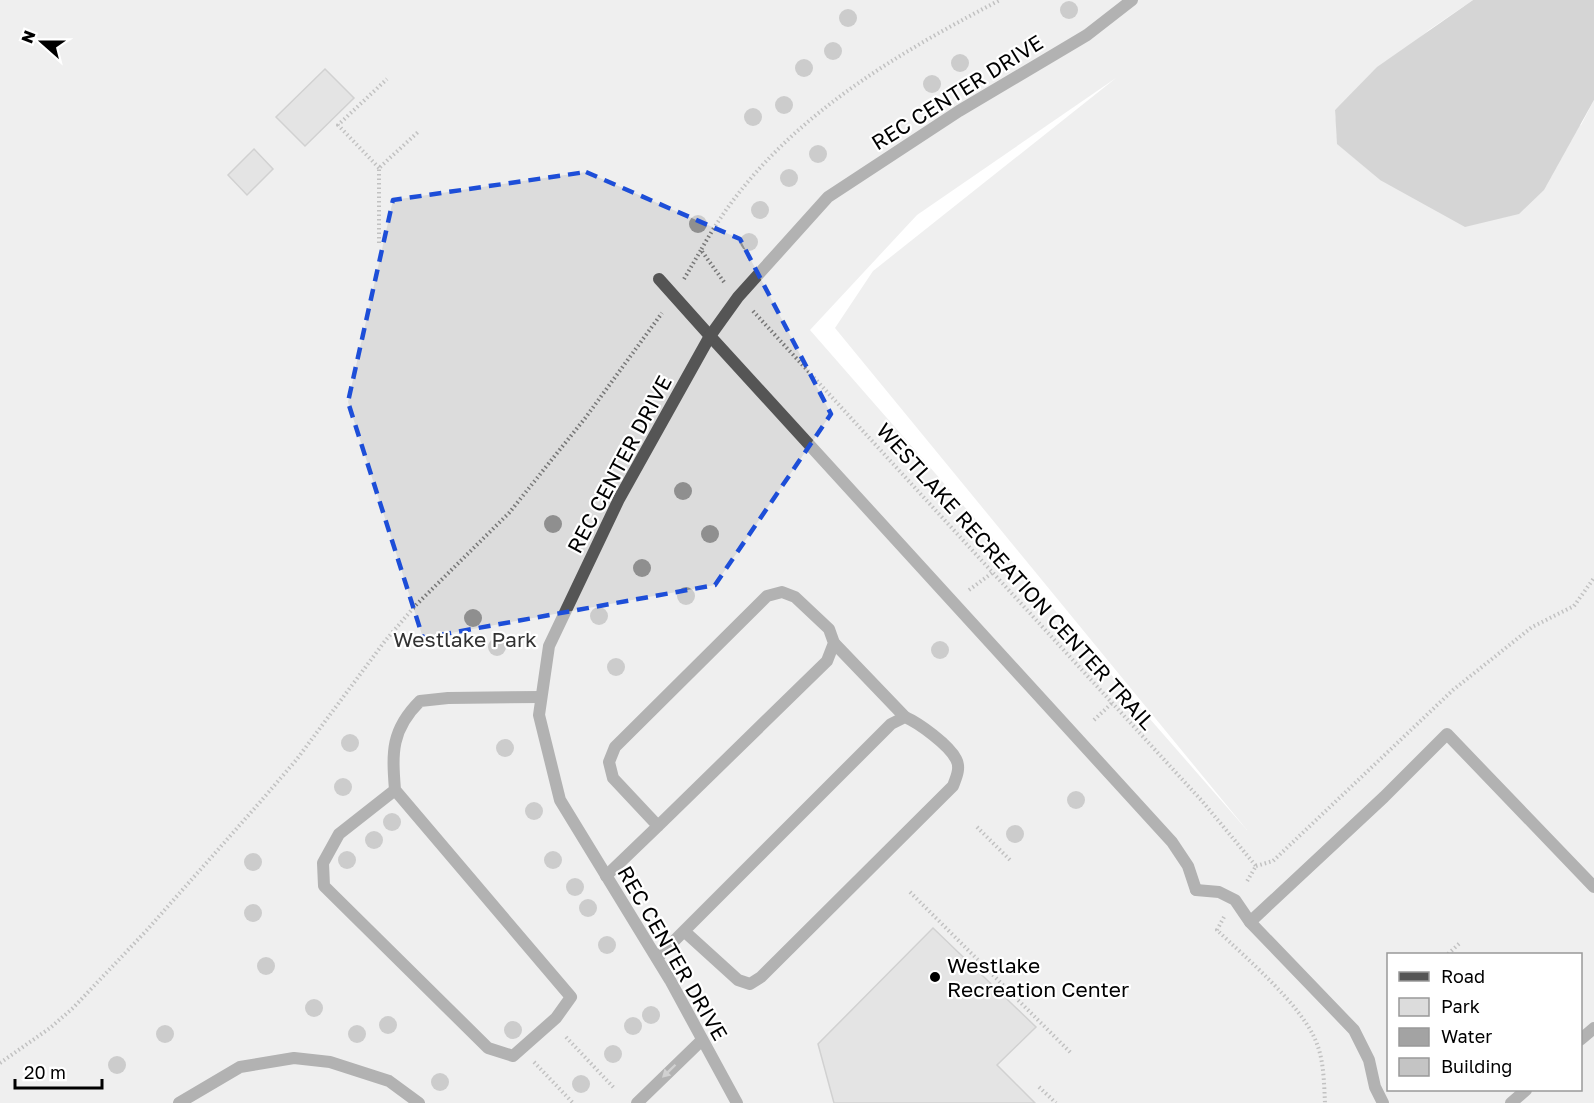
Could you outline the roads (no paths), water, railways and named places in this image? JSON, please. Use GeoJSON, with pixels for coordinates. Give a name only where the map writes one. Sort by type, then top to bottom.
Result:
{"type":"FeatureCollection","features":[{"type":"Feature","properties":{"kind":"street","name":"REC CENTER DRIVE"},"geometry":{"type":"LineString","coordinates":[[737,1103],[657,958],[560,800],[539,715],[549,646],[619,499],[710,336],[738,297],[828,197],[959,111],[1087,35],[1132,0]]}},
{"type":"Feature","properties":{"kind":"street"},"geometry":{"type":"LineString","coordinates":[[659,279],[1172,842],[1188,866],[1196,890],[1219,892],[1235,900],[1250,922],[1354,1030],[1368,1060],[1375,1087],[1383,1103]]}},
{"type":"Feature","properties":{"kind":"street"},"geometry":{"type":"LineString","coordinates":[[658,826],[613,778],[609,762],[615,747],[767,596],[782,592],[795,597],[830,629],[834,643],[905,717],[920,723],[956,759],[959,771],[953,786],[761,977],[750,984],[738,980],[684,931]]}},
{"type":"Feature","properties":{"kind":"street"},"geometry":{"type":"LineString","coordinates":[[606,876],[827,661],[834,643]]}},
{"type":"Feature","properties":{"kind":"street"},"geometry":{"type":"LineString","coordinates":[[395,790],[339,834],[323,863],[324,886],[488,1048],[513,1056],[551,1022],[571,997],[395,790],[393,753],[399,728],[420,701],[448,698],[541,697]]}},
{"type":"Feature","properties":{"kind":"street"},"geometry":{"type":"LineString","coordinates":[[657,958],[891,724],[905,717]]}},
{"type":"Feature","properties":{"kind":"street"},"geometry":{"type":"LineString","coordinates":[[1250,922],[1384,797],[1447,734],[1594,887]]}},
{"type":"Feature","properties":{"kind":"street"},"geometry":{"type":"LineString","coordinates":[[1582,1039],[1594,1028]]}},
{"type":"Feature","properties":{"kind":"street"},"geometry":{"type":"LineString","coordinates":[[636,1103],[702,1040]]}},
{"type":"Feature","properties":{"kind":"street"},"geometry":{"type":"LineString","coordinates":[[179,1103],[240,1067],[294,1058],[330,1062],[390,1081],[420,1103]]}},
{"type":"Feature","properties":{"kind":"street"},"geometry":{"type":"LineString","coordinates":[[1511,1103],[1524,1091]]}},
{"type":"Feature","properties":{"kind":"water"},"geometry":{"type":"Polygon","coordinates":[[[1473,0],[1594,0],[1594,100],[1544,190],[1519,214],[1465,227],[1380,180],[1337,144],[1335,110],[1377,67],[1473,0]]]}},
{"type":"Feature","properties":{"kind":"place","name":"Westlake Recreation Center"},"geometry":{"type":"Point","coordinates":[935,977]}},
{"type":"Feature","properties":{"kind":"park label","name":"Westlake Park"},"geometry":{"type":"Point","coordinates":[465,639]}}]}
